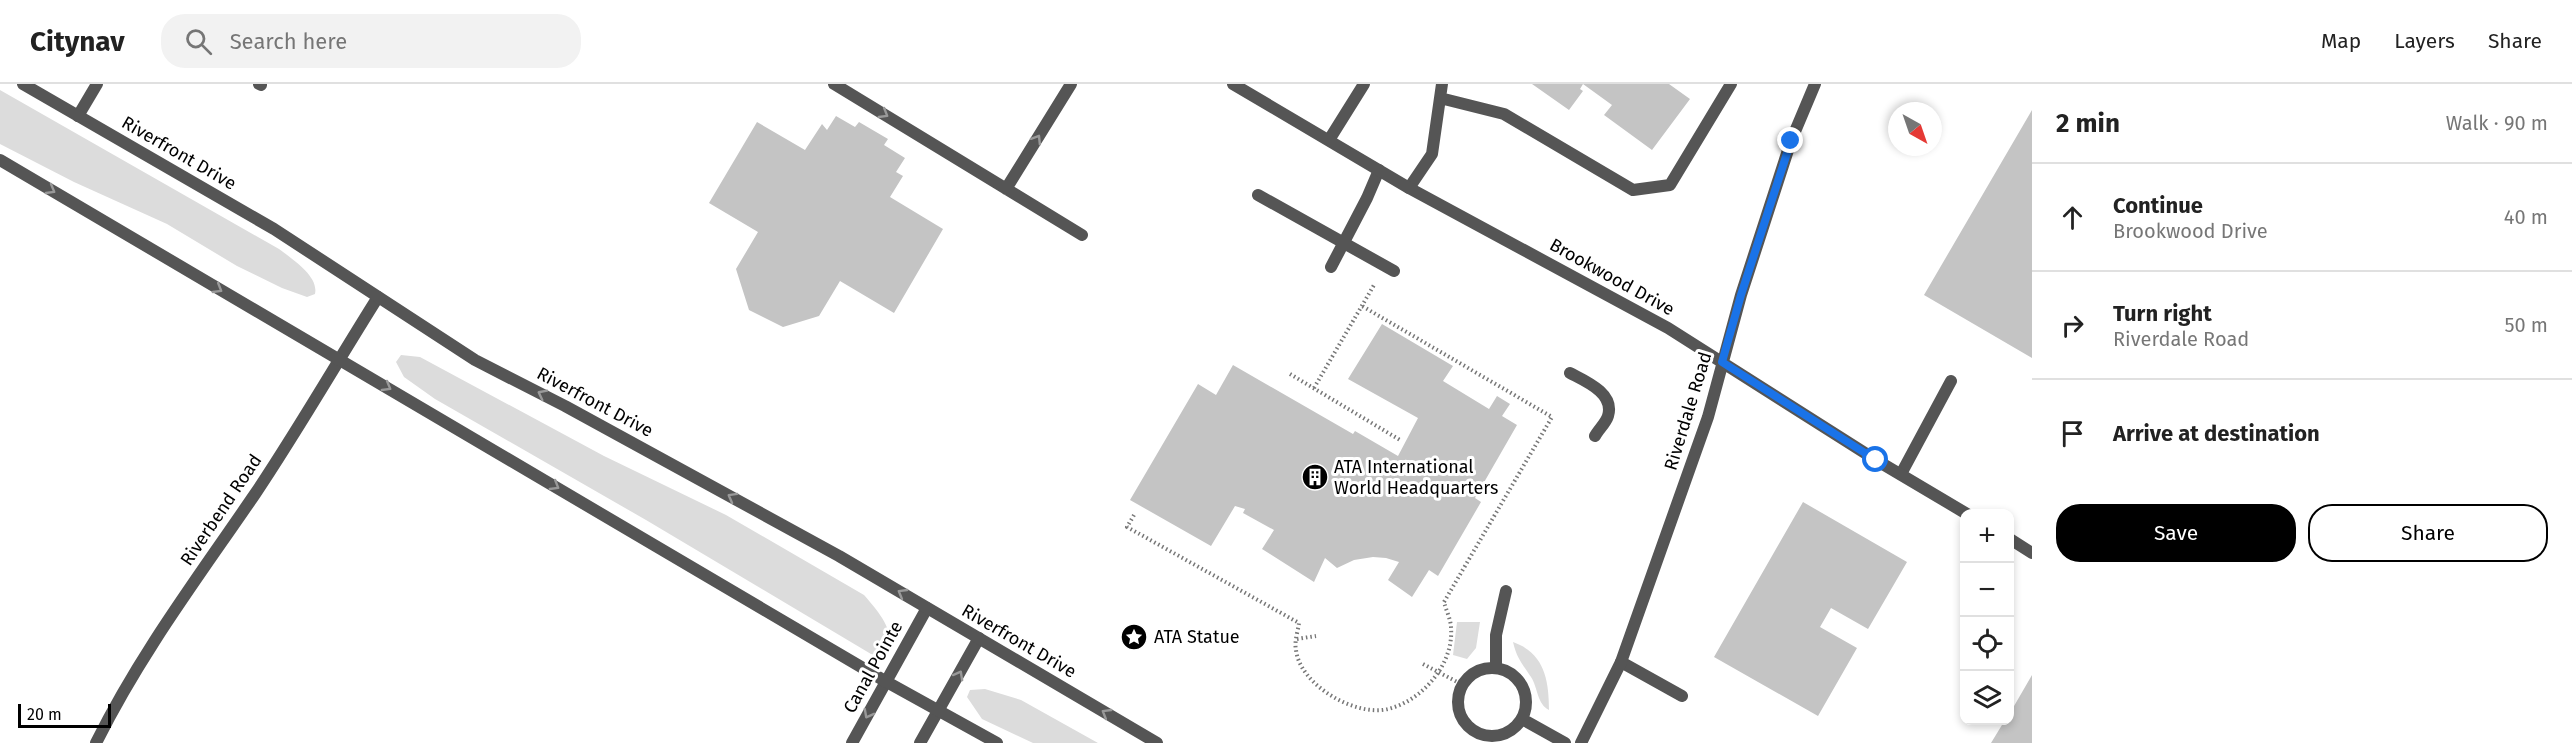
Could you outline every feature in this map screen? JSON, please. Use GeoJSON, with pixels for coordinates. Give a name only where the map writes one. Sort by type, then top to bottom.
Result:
{"type":"FeatureCollection","features":[{"type":"Feature","properties":{"kind":"street","name":"Riverfront Drive"},"geometry":{"type":"LineString","coordinates":[[23,84],[274,229],[475,360],[829,550],[1157,743]]}},
{"type":"Feature","properties":{"kind":"street"},"geometry":{"type":"LineString","coordinates":[[78,116],[97,84]]}},
{"type":"Feature","properties":{"kind":"street"},"geometry":{"type":"LineString","coordinates":[[834,84],[1082,235]]}},
{"type":"Feature","properties":{"kind":"street"},"geometry":{"type":"LineString","coordinates":[[1006,189],[1071,84]]}},
{"type":"Feature","properties":{"kind":"street","name":"Brookwood Drive"},"geometry":{"type":"LineString","coordinates":[[1233,84],[1410,188],[1668,328],[1960,509]]}},
{"type":"Feature","properties":{"kind":"street"},"geometry":{"type":"LineString","coordinates":[[1329,140],[1364,84]]}},
{"type":"Feature","properties":{"kind":"street"},"geometry":{"type":"LineString","coordinates":[[1410,188],[1432,154],[1442,84]]}},
{"type":"Feature","properties":{"kind":"street"},"geometry":{"type":"LineString","coordinates":[[1440,98],[1504,114],[1633,190],[1670,185],[1731,84]]}},
{"type":"Feature","properties":{"kind":"street","name":"Riverdale Road"},"geometry":{"type":"LineString","coordinates":[[1581,743],[1621,662],[1708,417],[1741,295],[1791,141],[1815,84]]}},
{"type":"Feature","properties":{"kind":"street"},"geometry":{"type":"LineString","coordinates":[[0,160],[885,681],[998,743]]}},
{"type":"Feature","properties":{"kind":"street"},"geometry":{"type":"LineString","coordinates":[[1331,267],[1379,170]]}},
{"type":"Feature","properties":{"kind":"street"},"geometry":{"type":"LineString","coordinates":[[1258,195],[1390,269]]}},
{"type":"Feature","properties":{"kind":"street","name":"Riverbend Road"},"geometry":{"type":"LineString","coordinates":[[96,743],[118,699],[157,634],[255,493],[378,297]]}},
{"type":"Feature","properties":{"kind":"street"},"geometry":{"type":"LineString","coordinates":[[1570,373],[1597,387],[1607,403],[1608,416],[1595,436]]}},
{"type":"Feature","properties":{"kind":"street"},"geometry":{"type":"LineString","coordinates":[[1901,474],[1952,381]]}},
{"type":"Feature","properties":{"kind":"street"},"geometry":{"type":"LineString","coordinates":[[2014,542],[2032,553]]}},
{"type":"Feature","properties":{"kind":"street"},"geometry":{"type":"LineString","coordinates":[[1496,668],[1496,635],[1506,591]]}},
{"type":"Feature","properties":{"kind":"street","name":"Canal Pointe"},"geometry":{"type":"LineString","coordinates":[[852,743],[927,608]]}},
{"type":"Feature","properties":{"kind":"street"},"geometry":{"type":"LineString","coordinates":[[920,743],[979,638]]}},
{"type":"Feature","properties":{"kind":"street"},"geometry":{"type":"LineString","coordinates":[[1621,662],[1682,696]]}},
{"type":"Feature","properties":{"kind":"street"},"geometry":{"type":"LineString","coordinates":[[1496,668],[1516,677],[1527,697],[1522,719],[1505,734],[1483,735],[1465,723],[1458,702],[1463,685],[1474,674],[1484,669],[1496,668]]}},
{"type":"Feature","properties":{"kind":"street"},"geometry":{"type":"LineString","coordinates":[[1522,719],[1565,743]]}},
{"type":"Feature","properties":{"kind":"path"},"geometry":{"type":"LineString","coordinates":[[1314,388],[1362,306],[1390,269]]}},
{"type":"Feature","properties":{"kind":"path"},"geometry":{"type":"LineString","coordinates":[[1134,515],[1127,527],[1299,623],[1296,650],[1303,670],[1336,700],[1359,708],[1387,710],[1425,690],[1447,656],[1451,629],[1444,602],[1552,417],[1362,306]]}},
{"type":"Feature","properties":{"kind":"path"},"geometry":{"type":"LineString","coordinates":[[1290,375],[1400,440]]}},
{"type":"Feature","properties":{"kind":"path"},"geometry":{"type":"LineString","coordinates":[[1297,639],[1316,636]]}},
{"type":"Feature","properties":{"kind":"path"},"geometry":{"type":"LineString","coordinates":[[1423,664],[1463,685]]}},
{"type":"Feature","properties":{"kind":"shaded area"},"geometry":{"type":"Polygon","coordinates":[[[0,90],[279,249],[309,274],[315,287],[315,294],[307,297],[282,288],[237,266],[167,224],[74,182],[0,144],[0,90]]]}},
{"type":"Feature","properties":{"kind":"shaded area"},"geometry":{"type":"Polygon","coordinates":[[[401,355],[420,357],[604,456],[726,515],[864,595],[886,625],[889,633],[887,649],[880,656],[871,654],[646,520],[435,399],[404,377],[396,362],[401,355]]]}},
{"type":"Feature","properties":{"kind":"shaded area"},"geometry":{"type":"Polygon","coordinates":[[[1457,622],[1480,622],[1476,648],[1467,659],[1453,655],[1457,622]]]}},
{"type":"Feature","properties":{"kind":"shaded area"},"geometry":{"type":"Polygon","coordinates":[[[1513,642],[1532,653],[1543,668],[1548,688],[1549,710],[1542,704],[1533,681],[1518,657],[1513,642]]]}},
{"type":"Feature","properties":{"kind":"shaded area"},"geometry":{"type":"Polygon","coordinates":[[[985,689],[1021,700],[1098,743],[1033,743],[982,719],[967,697],[970,690],[985,689]]]}},
{"type":"Feature","properties":{"kind":"building"},"geometry":{"type":"Polygon","coordinates":[[[1532,84],[1583,84],[1580,89],[1583,91],[1569,110],[1532,84]]]}},
{"type":"Feature","properties":{"kind":"building"},"geometry":{"type":"Polygon","coordinates":[[[1583,84],[1669,84],[1690,99],[1652,150],[1604,115],[1612,105],[1583,84]]]}},
{"type":"Feature","properties":{"kind":"building"},"geometry":{"type":"Polygon","coordinates":[[[2032,110],[2032,358],[1924,295],[2032,110]]]}},
{"type":"Feature","properties":{"kind":"building"},"geometry":{"type":"Polygon","coordinates":[[[836,116],[855,127],[859,122],[888,139],[884,145],[905,158],[896,172],[903,176],[890,197],[943,229],[894,313],[840,281],[819,316],[783,327],[749,310],[736,269],[758,232],[709,203],[757,122],[805,150],[822,124],[827,130],[836,116]]]}},
{"type":"Feature","properties":{"kind":"building","name":"ATA International World Headquarters"},"geometry":{"type":"Polygon","coordinates":[[[1382,324],[1453,366],[1443,381],[1489,409],[1497,396],[1510,404],[1502,416],[1517,425],[1475,498],[1481,502],[1438,576],[1429,570],[1412,597],[1388,580],[1399,562],[1386,558],[1373,557],[1354,560],[1337,568],[1325,558],[1314,582],[1262,549],[1274,530],[1243,513],[1245,509],[1235,506],[1211,546],[1130,500],[1198,384],[1216,395],[1233,365],[1353,434],[1355,431],[1398,456],[1418,418],[1348,379],[1382,324]]]}},
{"type":"Feature","properties":{"kind":"building"},"geometry":{"type":"Polygon","coordinates":[[[1803,502],[1907,562],[1868,629],[1831,608],[1820,627],[1857,648],[1818,716],[1714,657],[1803,502]]]}},
{"type":"Feature","properties":{"kind":"building"},"geometry":{"type":"Polygon","coordinates":[[[2032,675],[2032,743],[1991,743],[2002,725],[2014,725],[2014,706],[2032,675]]]}},
{"type":"Feature","properties":{"kind":"place","name":"ATA International World Headquarters"},"geometry":{"type":"Point","coordinates":[1315,477]}},
{"type":"Feature","properties":{"kind":"place","name":"ATA Statue"},"geometry":{"type":"Point","coordinates":[1134,637]}},
{"type":"Feature","properties":{"kind":"route"},"geometry":{"type":"LineString","coordinates":[[1791,141],[1741,295],[1722,362],[1876,460]]}}]}
